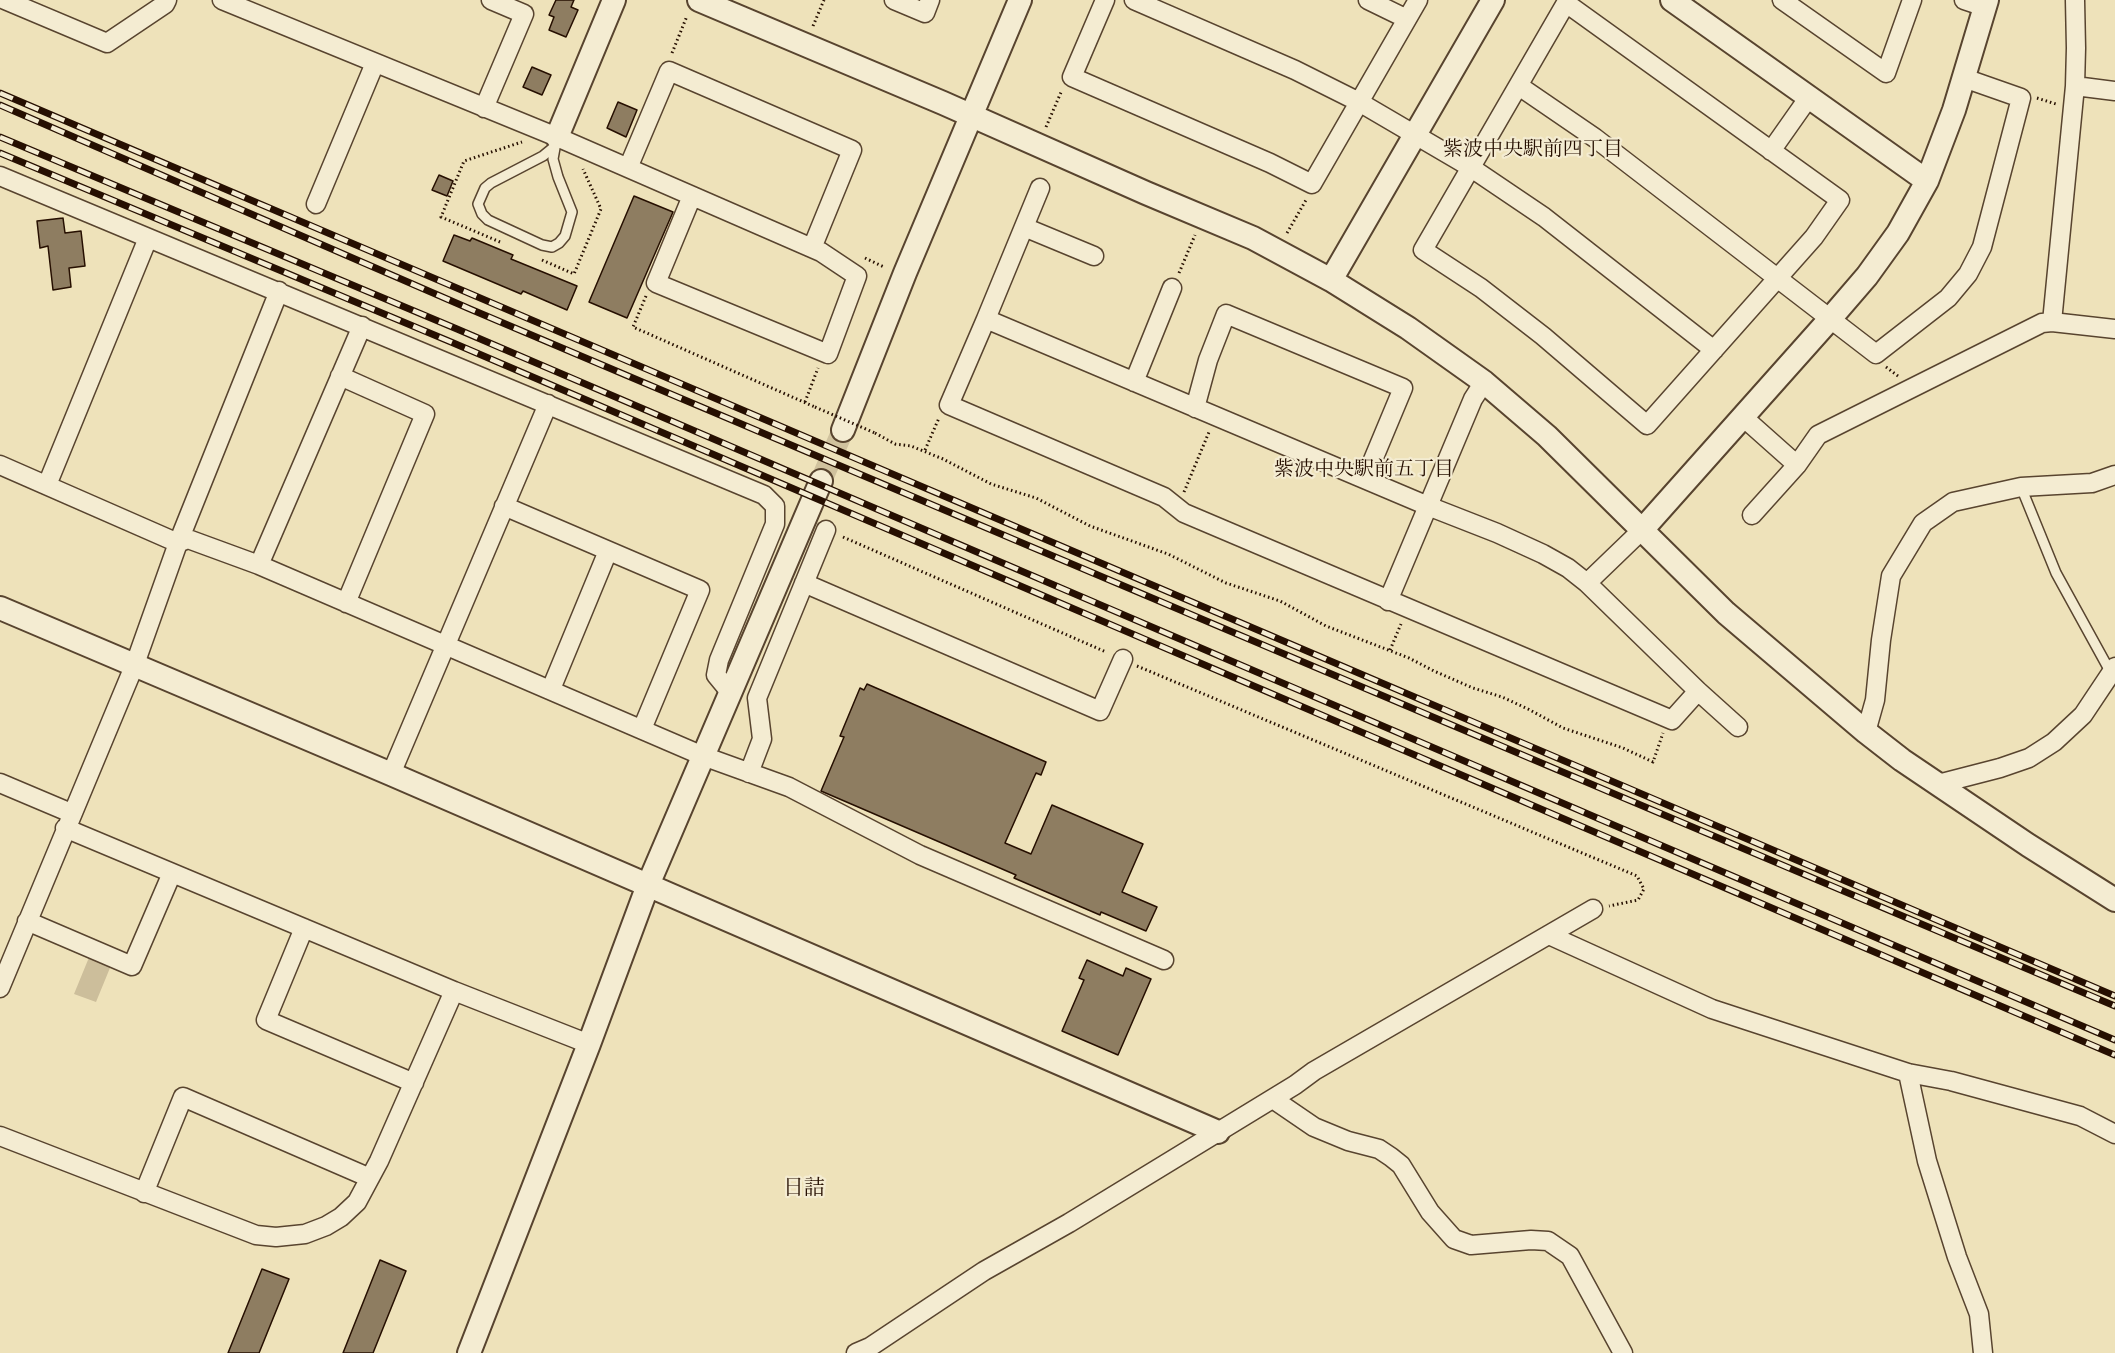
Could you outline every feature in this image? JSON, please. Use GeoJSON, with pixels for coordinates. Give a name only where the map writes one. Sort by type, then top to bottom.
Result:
{"type":"FeatureCollection","features":[{"type":"Feature","properties":{"kind":"street"},"geometry":{"type":"LineString","coordinates":[[5,0],[107,43],[165,4],[167,0]]}},
{"type":"Feature","properties":{"kind":"street"},"geometry":{"type":"LineString","coordinates":[[222,0],[484,108],[556,142],[628,168],[821,252],[857,276],[828,354],[656,283],[692,196]]}},
{"type":"Feature","properties":{"kind":"street"},"geometry":{"type":"LineString","coordinates":[[484,108],[524,14],[491,0]]}},
{"type":"Feature","properties":{"kind":"street"},"geometry":{"type":"LineString","coordinates":[[556,142],[614,0]]}},
{"type":"Feature","properties":{"kind":"street"},"geometry":{"type":"LineString","coordinates":[[894,0],[925,13],[930,0]]}},
{"type":"Feature","properties":{"kind":"street"},"geometry":{"type":"LineString","coordinates":[[843,430],[905,273],[1020,0]]}},
{"type":"Feature","properties":{"kind":"street"},"geometry":{"type":"LineString","coordinates":[[1105,0],[1072,77],[1270,163],[1312,184],[1418,0]]}},
{"type":"Feature","properties":{"kind":"street"},"geometry":{"type":"LineString","coordinates":[[1134,0],[1294,70],[1359,102],[1470,167],[1544,217],[1714,350]]}},
{"type":"Feature","properties":{"kind":"street"},"geometry":{"type":"LineString","coordinates":[[1368,0],[1407,18]]}},
{"type":"Feature","properties":{"kind":"street"},"geometry":{"type":"LineString","coordinates":[[1331,280],[1493,0]]}},
{"type":"Feature","properties":{"kind":"street"},"geometry":{"type":"LineString","coordinates":[[1672,0],[1927,181]]}},
{"type":"Feature","properties":{"kind":"street"},"geometry":{"type":"LineString","coordinates":[[1782,0],[1886,73],[1912,0]]}},
{"type":"Feature","properties":{"kind":"street"},"geometry":{"type":"LineString","coordinates":[[2052,322],[2073,108],[2076,48],[2075,0]]}},
{"type":"Feature","properties":{"kind":"street"},"geometry":{"type":"LineString","coordinates":[[1587,583],[1642,530],[1743,417],[1867,276],[1898,233],[1927,181],[1954,110],[1964,78],[1979,2]]}},
{"type":"Feature","properties":{"kind":"street"},"geometry":{"type":"LineString","coordinates":[[1566,3],[1771,151],[1840,200],[1814,237],[1647,425],[1543,336],[1480,288],[1423,250],[1566,3]]}},
{"type":"Feature","properties":{"kind":"street"},"geometry":{"type":"LineString","coordinates":[[693,8],[971,115],[1253,238],[1331,280],[1408,328],[1484,382],[1547,436],[1726,613],[1866,732],[2028,845],[2115,900]]}},
{"type":"Feature","properties":{"kind":"street"},"geometry":{"type":"LineString","coordinates":[[316,204],[375,63]]}},
{"type":"Feature","properties":{"kind":"street"},"geometry":{"type":"LineString","coordinates":[[628,168],[669,71],[852,150],[812,248]]}},
{"type":"Feature","properties":{"kind":"street"},"geometry":{"type":"LineString","coordinates":[[1519,87],[1595,138],[1876,354],[1948,298],[1968,274],[1982,247],[2021,98],[1964,78]]}},
{"type":"Feature","properties":{"kind":"street"},"geometry":{"type":"LineString","coordinates":[[2074,86],[2115,91]]}},
{"type":"Feature","properties":{"kind":"street"},"geometry":{"type":"LineString","coordinates":[[1771,151],[1809,97]]}},
{"type":"Feature","properties":{"kind":"street"},"geometry":{"type":"LineString","coordinates":[[0,176],[764,495],[775,506],[775,524],[719,660],[716,675],[730,692]]}},
{"type":"Feature","properties":{"kind":"street"},"geometry":{"type":"LineString","coordinates":[[1040,188],[949,405],[1164,497],[1184,513],[1669,719],[1672,720],[1698,691]]}},
{"type":"Feature","properties":{"kind":"street"},"geometry":{"type":"LineString","coordinates":[[1024,227],[1094,256]]}},
{"type":"Feature","properties":{"kind":"street"},"geometry":{"type":"LineString","coordinates":[[47,485],[148,237]]}},
{"type":"Feature","properties":{"kind":"street"},"geometry":{"type":"LineString","coordinates":[[1134,382],[1172,288]]}},
{"type":"Feature","properties":{"kind":"street"},"geometry":{"type":"LineString","coordinates":[[0,988],[135,664],[178,543],[279,291]]}},
{"type":"Feature","properties":{"kind":"street"},"geometry":{"type":"LineString","coordinates":[[1195,408],[1208,360],[1226,314],[1403,388],[1365,479]]}},
{"type":"Feature","properties":{"kind":"street"},"geometry":{"type":"LineString","coordinates":[[986,320],[1543,554],[1587,583],[1738,727]]}},
{"type":"Feature","properties":{"kind":"street"},"geometry":{"type":"LineString","coordinates":[[1752,515],[1797,465],[1818,435],[2042,323],[2052,322],[2115,329]]}},
{"type":"Feature","properties":{"kind":"street"},"geometry":{"type":"LineString","coordinates":[[259,566],[362,326]]}},
{"type":"Feature","properties":{"kind":"street"},"geometry":{"type":"LineString","coordinates":[[340,376],[425,414],[346,603]]}},
{"type":"Feature","properties":{"kind":"street"},"geometry":{"type":"LineString","coordinates":[[1388,601],[1473,399],[1484,382]]}},
{"type":"Feature","properties":{"kind":"street"},"geometry":{"type":"LineString","coordinates":[[391,774],[548,404]]}},
{"type":"Feature","properties":{"kind":"street"},"geometry":{"type":"LineString","coordinates":[[1743,417],[1797,465]]}},
{"type":"Feature","properties":{"kind":"street"},"geometry":{"type":"LineString","coordinates":[[0,465],[178,543],[188,539],[259,566],[703,756],[789,787],[920,855],[1164,960]]}},
{"type":"Feature","properties":{"kind":"street"},"geometry":{"type":"LineString","coordinates":[[1866,732],[1875,700],[1891,576],[1923,523],[1953,502],[2021,487],[2092,483],[2115,476]]}},
{"type":"Feature","properties":{"kind":"street"},"geometry":{"type":"LineString","coordinates":[[469,1353],[648,885],[821,481]]}},
{"type":"Feature","properties":{"kind":"street"},"geometry":{"type":"LineString","coordinates":[[504,506],[700,590],[642,729]]}},
{"type":"Feature","properties":{"kind":"street"},"geometry":{"type":"LineString","coordinates":[[749,773],[762,739],[757,698],[826,530]]}},
{"type":"Feature","properties":{"kind":"street"},"geometry":{"type":"LineString","coordinates":[[551,689],[608,551]]}},
{"type":"Feature","properties":{"kind":"street"},"geometry":{"type":"LineString","coordinates":[[804,583],[1100,711],[1123,659]]}},
{"type":"Feature","properties":{"kind":"street"},"geometry":{"type":"LineString","coordinates":[[0,608],[391,774],[1218,1132]]}},
{"type":"Feature","properties":{"kind":"street"},"geometry":{"type":"LineString","coordinates":[[1938,784],[2000,768],[2038,753],[2054,742],[2083,715],[2113,670]]}},
{"type":"Feature","properties":{"kind":"street"},"geometry":{"type":"LineString","coordinates":[[0,783],[68,821],[172,873],[454,991],[589,1044]]}},
{"type":"Feature","properties":{"kind":"street"},"geometry":{"type":"LineString","coordinates":[[27,921],[132,966],[172,873]]}},
{"type":"Feature","properties":{"kind":"street"},"geometry":{"type":"LineString","coordinates":[[856,1353],[870,1347],[984,1271],[1069,1223],[1314,1071],[1593,909]]}},
{"type":"Feature","properties":{"kind":"street"},"geometry":{"type":"LineString","coordinates":[[304,928],[266,1020],[414,1083]]}},
{"type":"Feature","properties":{"kind":"street"},"geometry":{"type":"LineString","coordinates":[[1549,935],[1712,1009],[1908,1073],[1952,1081],[2080,1116],[2115,1134]]}},
{"type":"Feature","properties":{"kind":"street"},"geometry":{"type":"LineString","coordinates":[[0,1136],[226,1226],[255,1235],[276,1238],[305,1234],[326,1226],[357,1203],[414,1083],[454,991]]}},
{"type":"Feature","properties":{"kind":"street"},"geometry":{"type":"LineString","coordinates":[[1908,1073],[1927,1161],[1957,1257],[1979,1314],[1983,1353]]}},
{"type":"Feature","properties":{"kind":"street"},"geometry":{"type":"LineString","coordinates":[[144,1193],[183,1097],[370,1178]]}},
{"type":"Feature","properties":{"kind":"street"},"geometry":{"type":"LineString","coordinates":[[1273,1098],[1314,1127],[1348,1141],[1379,1149],[1391,1157],[1401,1165],[1430,1212],[1454,1239],[1471,1245],[1531,1240],[1548,1241],[1570,1256],[1623,1353]]}},
{"type":"Feature","properties":{"kind":"lane"},"geometry":{"type":"LineString","coordinates":[[556,142],[553,159],[572,212],[565,236],[552,247],[542,245],[488,220],[482,214],[478,204],[485,188],[491,183],[543,156],[556,142]]}},
{"type":"Feature","properties":{"kind":"lane"},"geometry":{"type":"LineString","coordinates":[[2021,487],[2056,573],[2113,670]]}},
{"type":"Feature","properties":{"kind":"path"},"geometry":{"type":"LineString","coordinates":[[813,26],[824,0]]}},
{"type":"Feature","properties":{"kind":"path"},"geometry":{"type":"LineString","coordinates":[[669,71],[668,63],[693,8]]}},
{"type":"Feature","properties":{"kind":"path"},"geometry":{"type":"LineString","coordinates":[[1046,127],[1064,84],[1072,77]]}},
{"type":"Feature","properties":{"kind":"path"},"geometry":{"type":"LineString","coordinates":[[2021,98],[2029,96],[2073,108]]}},
{"type":"Feature","properties":{"kind":"path"},"geometry":{"type":"LineString","coordinates":[[503,243],[441,217],[464,161],[528,140]]}},
{"type":"Feature","properties":{"kind":"path"},"geometry":{"type":"LineString","coordinates":[[533,256],[574,274],[601,209],[583,169]]}},
{"type":"Feature","properties":{"kind":"path"},"geometry":{"type":"LineString","coordinates":[[1287,234],[1310,194],[1312,184]]}},
{"type":"Feature","properties":{"kind":"path"},"geometry":{"type":"LineString","coordinates":[[1172,288],[1195,234]]}},
{"type":"Feature","properties":{"kind":"path"},"geometry":{"type":"LineString","coordinates":[[865,258],[884,267]]}},
{"type":"Feature","properties":{"kind":"path"},"geometry":{"type":"LineString","coordinates":[[656,283],[649,290],[633,327],[896,444],[912,446],[925,451],[991,484],[1036,498],[1090,526],[1168,555],[1218,580],[1280,601],[1326,626],[1390,650],[1473,688],[1520,705],[1563,728],[1623,748],[1653,762],[1669,719]]}},
{"type":"Feature","properties":{"kind":"path"},"geometry":{"type":"LineString","coordinates":[[805,402],[823,352]]}},
{"type":"Feature","properties":{"kind":"path"},"geometry":{"type":"LineString","coordinates":[[1876,354],[1880,362],[1914,389]]}},
{"type":"Feature","properties":{"kind":"path"},"geometry":{"type":"LineString","coordinates":[[925,451],[941,412],[949,405]]}},
{"type":"Feature","properties":{"kind":"path"},"geometry":{"type":"LineString","coordinates":[[1177,507],[1211,427]]}},
{"type":"Feature","properties":{"kind":"path"},"geometry":{"type":"LineString","coordinates":[[826,530],[1123,659],[1637,876],[1644,889],[1638,900],[1593,909]]}},
{"type":"Feature","properties":{"kind":"path"},"geometry":{"type":"LineString","coordinates":[[1390,650],[1407,609]]}},
{"type":"Feature","properties":{"kind":"shaded area"},"geometry":{"type":"Polygon","coordinates":[[[90,955],[112,963],[96,1002],[74,994],[90,955]]]}},
{"type":"Feature","properties":{"kind":"building"},"geometry":{"type":"Polygon","coordinates":[[[556,0],[574,0],[571,7],[578,10],[566,37],[549,30],[554,17],[549,15],[556,0]]]}},
{"type":"Feature","properties":{"kind":"building"},"geometry":{"type":"Polygon","coordinates":[[[532,67],[551,75],[542,95],[523,87],[532,67]]]}},
{"type":"Feature","properties":{"kind":"building"},"geometry":{"type":"Polygon","coordinates":[[[618,102],[637,110],[626,137],[607,128],[618,102]]]}},
{"type":"Feature","properties":{"kind":"building"},"geometry":{"type":"Polygon","coordinates":[[[439,175],[453,181],[447,196],[432,190],[439,175]]]}},
{"type":"Feature","properties":{"kind":"building"},"geometry":{"type":"Polygon","coordinates":[[[634,196],[673,212],[627,318],[589,302],[634,196]]]}},
{"type":"Feature","properties":{"kind":"building"},"geometry":{"type":"Polygon","coordinates":[[[63,218],[65,233],[81,231],[85,266],[69,268],[71,287],[53,290],[48,246],[40,248],[37,221],[63,218]]]}},
{"type":"Feature","properties":{"kind":"building"},"geometry":{"type":"Polygon","coordinates":[[[454,235],[470,241],[472,238],[513,255],[511,259],[577,286],[567,310],[523,291],[521,294],[443,261],[454,235]]]}},
{"type":"Feature","properties":{"kind":"building"},"geometry":{"type":"Polygon","coordinates":[[[867,684],[1046,762],[1041,775],[1036,773],[1005,843],[1031,854],[1052,805],[1143,844],[1122,892],[1157,907],[1146,931],[1101,912],[1100,915],[1014,878],[1016,875],[821,791],[844,737],[840,736],[860,688],[864,690],[867,684]]]}},
{"type":"Feature","properties":{"kind":"building"},"geometry":{"type":"Polygon","coordinates":[[[1087,960],[1123,976],[1126,968],[1151,979],[1118,1055],[1062,1031],[1084,980],[1079,978],[1087,960]]]}},
{"type":"Feature","properties":{"kind":"building"},"geometry":{"type":"Polygon","coordinates":[[[380,1260],[406,1271],[373,1353],[343,1353],[380,1260]]]}},
{"type":"Feature","properties":{"kind":"building"},"geometry":{"type":"Polygon","coordinates":[[[262,1269],[289,1279],[259,1353],[228,1353],[262,1269]]]}},
{"type":"Feature","properties":{"kind":"tunnel"},"geometry":{"type":"LineString","coordinates":[[821,481],[843,430]]}},
{"type":"Feature","properties":{"kind":"railway"},"geometry":{"type":"LineString","coordinates":[[0,93],[2115,996]]}},
{"type":"Feature","properties":{"kind":"railway"},"geometry":{"type":"LineString","coordinates":[[0,105],[470,309],[2115,1006]]}},
{"type":"Feature","properties":{"kind":"railway"},"geometry":{"type":"LineString","coordinates":[[0,137],[457,329],[2115,1040]]}},
{"type":"Feature","properties":{"kind":"railway"},"geometry":{"type":"LineString","coordinates":[[0,153],[451,342],[2115,1055]]}},
{"type":"Feature","properties":{"kind":"district","name":"紫波中央駅前四丁目"},"geometry":{"type":"Point","coordinates":[1533,149]}},
{"type":"Feature","properties":{"kind":"district","name":"紫波中央駅前五丁目"},"geometry":{"type":"Point","coordinates":[1364,469]}},
{"type":"Feature","properties":{"kind":"district","name":"日詰"},"geometry":{"type":"Point","coordinates":[804,1188]}}]}
